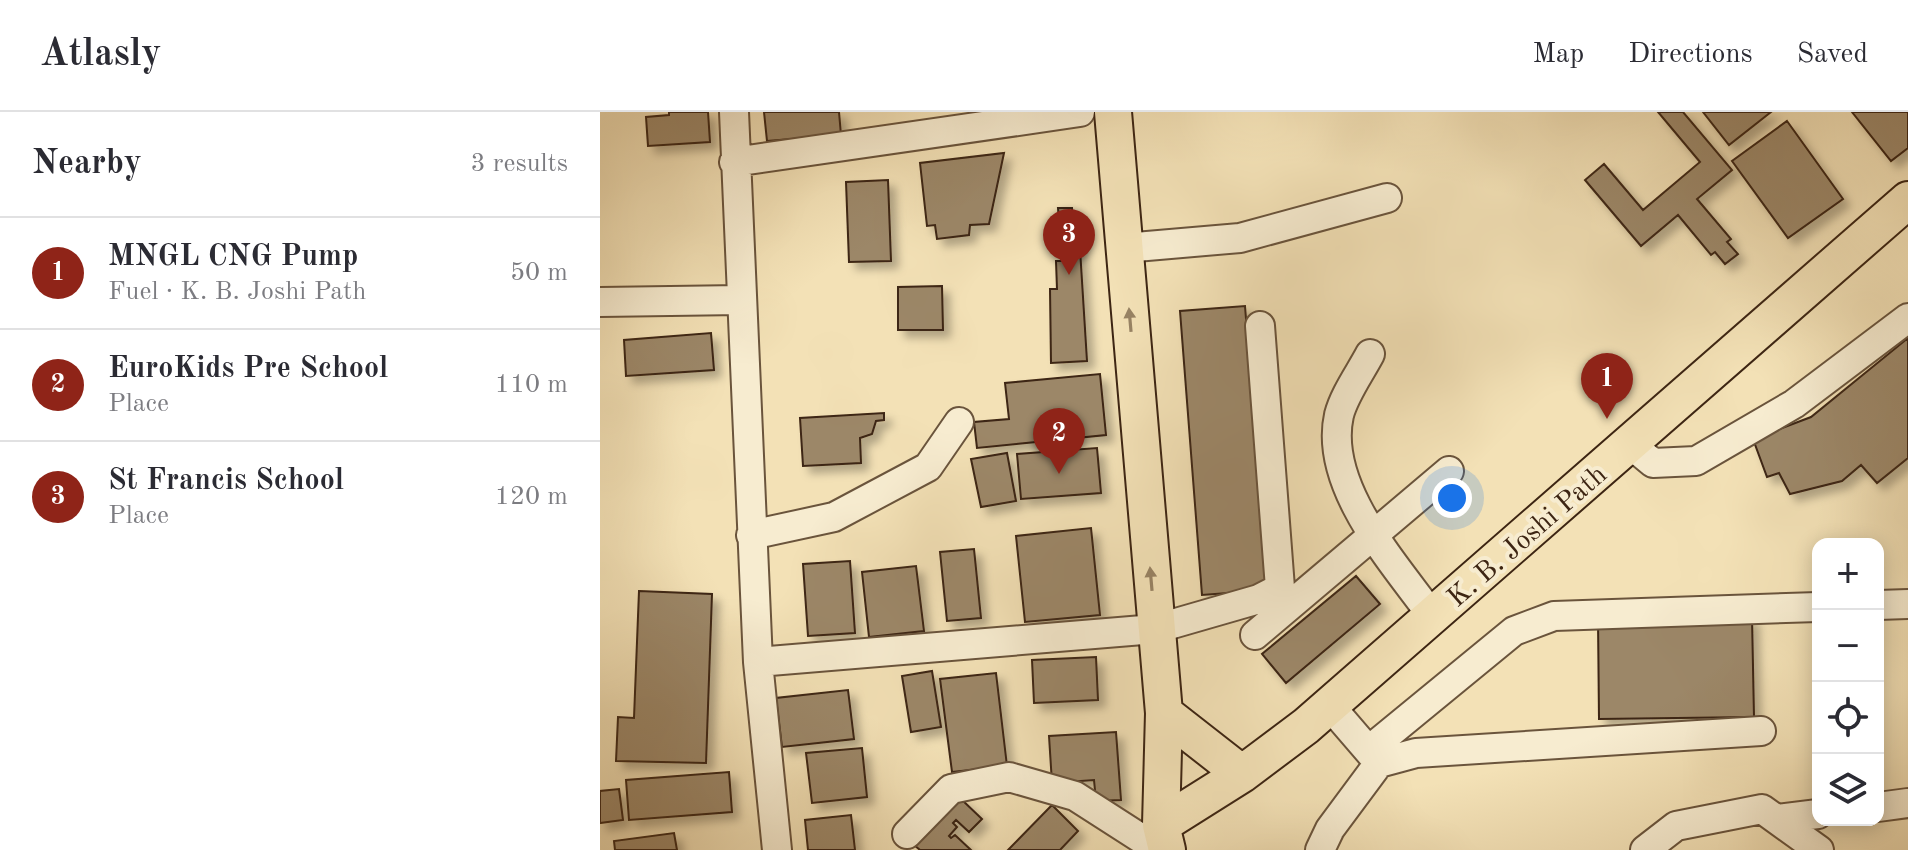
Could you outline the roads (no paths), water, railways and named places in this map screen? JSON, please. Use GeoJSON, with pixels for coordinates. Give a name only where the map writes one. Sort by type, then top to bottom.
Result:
{"type":"FeatureCollection","features":[{"type":"Feature","properties":{"kind":"main road"},"geometry":{"type":"LineString","coordinates":[[1113,112],[1164,713],[1150,841]]}},
{"type":"Feature","properties":{"kind":"main road","name":"K. B. Joshi Path"},"geometry":{"type":"LineString","coordinates":[[1150,841],[1330,706],[1908,200]]}},
{"type":"Feature","properties":{"kind":"main road"},"geometry":{"type":"LineString","coordinates":[[1164,713],[1242,774]]}},
{"type":"Feature","properties":{"kind":"street"},"geometry":{"type":"LineString","coordinates":[[734,112],[758,662],[777,850]]}},
{"type":"Feature","properties":{"kind":"street"},"geometry":{"type":"LineString","coordinates":[[734,162],[1080,112]]}},
{"type":"Feature","properties":{"kind":"street"},"geometry":{"type":"LineString","coordinates":[[1124,248],[1240,238],[1387,198]]}},
{"type":"Feature","properties":{"kind":"street"},"geometry":{"type":"LineString","coordinates":[[600,302],[740,300]]}},
{"type":"Feature","properties":{"kind":"street"},"geometry":{"type":"LineString","coordinates":[[1630,444],[1653,463],[1696,461],[1794,404],[1908,318]]}},
{"type":"Feature","properties":{"kind":"street"},"geometry":{"type":"LineString","coordinates":[[758,662],[1155,629],[1259,599],[1280,588],[1260,326]]}},
{"type":"Feature","properties":{"kind":"street"},"geometry":{"type":"LineString","coordinates":[[1370,354],[1339,415],[1339,457],[1357,510],[1433,617]]}},
{"type":"Feature","properties":{"kind":"street"},"geometry":{"type":"LineString","coordinates":[[751,535],[834,517],[928,467],[959,422]]}},
{"type":"Feature","properties":{"kind":"street"},"geometry":{"type":"LineString","coordinates":[[1255,635],[1449,471]]}},
{"type":"Feature","properties":{"kind":"street"},"geometry":{"type":"LineString","coordinates":[[1884,605],[1908,604]]}},
{"type":"Feature","properties":{"kind":"street"},"geometry":{"type":"LineString","coordinates":[[1320,850],[1374,756],[1514,631],[1554,616],[1812,607]]}},
{"type":"Feature","properties":{"kind":"street"},"geometry":{"type":"LineString","coordinates":[[1330,706],[1374,756]]}},
{"type":"Feature","properties":{"kind":"street"},"geometry":{"type":"LineString","coordinates":[[1374,756],[1761,731]]}},
{"type":"Feature","properties":{"kind":"street"},"geometry":{"type":"LineString","coordinates":[[907,834],[951,789],[1009,777],[1075,796],[1150,841]]}},
{"type":"Feature","properties":{"kind":"street"},"geometry":{"type":"LineString","coordinates":[[1884,806],[1908,803]]}},
{"type":"Feature","properties":{"kind":"street"},"geometry":{"type":"LineString","coordinates":[[1645,850],[1676,826],[1762,809],[1819,850]]}},
{"type":"Feature","properties":{"kind":"street"},"geometry":{"type":"LineString","coordinates":[[1776,819],[1812,815]]}},
{"type":"Feature","properties":{"kind":"place","name":"St Francis School"},"geometry":{"type":"Point","coordinates":[1069,275]}},
{"type":"Feature","properties":{"kind":"place","name":"MNGL CNG Pump"},"geometry":{"type":"Point","coordinates":[1607,419]}},
{"type":"Feature","properties":{"kind":"place","name":"EuroKids Pre School"},"geometry":{"type":"Point","coordinates":[1059,474]}}]}
